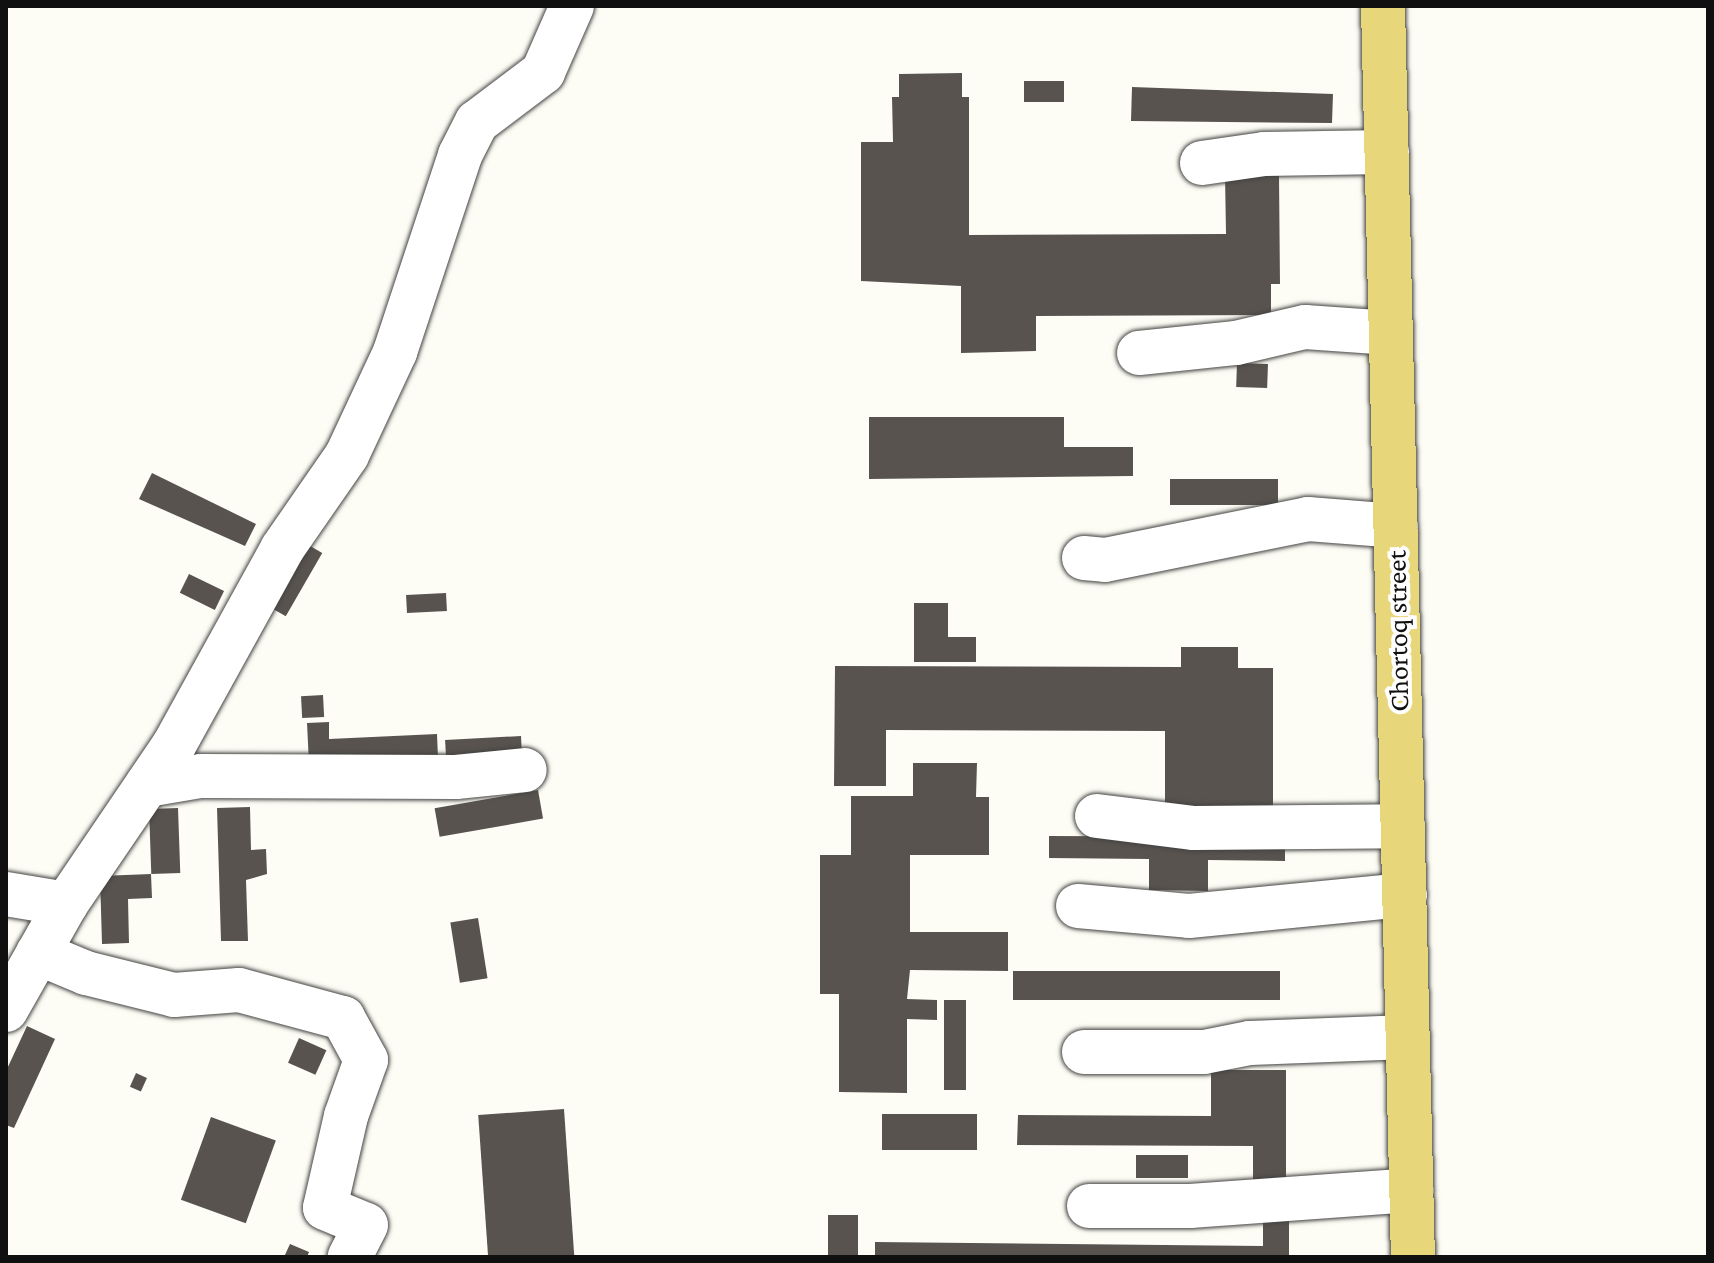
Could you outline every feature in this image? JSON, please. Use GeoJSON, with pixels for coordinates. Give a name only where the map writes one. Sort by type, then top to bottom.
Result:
{"type":"FeatureCollection","features":[{"type":"Feature","properties":{"kind":"main road","name":"Chortoq street"},"geometry":{"type":"LineString","coordinates":[[1383,6],[1413,1257]]}},
{"type":"Feature","properties":{"kind":"street"},"geometry":{"type":"LineString","coordinates":[[6,1010],[66,904],[147,785],[282,549],[347,455],[395,352],[460,155],[477,122],[543,72],[572,6]]}},
{"type":"Feature","properties":{"kind":"street"},"geometry":{"type":"LineString","coordinates":[[1202,163],[1264,154],[1387,152]]}},
{"type":"Feature","properties":{"kind":"street"},"geometry":{"type":"LineString","coordinates":[[1139,353],[1236,343],[1305,327],[1391,333]]}},
{"type":"Feature","properties":{"kind":"street"},"geometry":{"type":"LineString","coordinates":[[1084,558],[1105,560],[1308,519],[1396,526]]}},
{"type":"Feature","properties":{"kind":"street"},"geometry":{"type":"LineString","coordinates":[[147,785],[201,776],[456,777],[525,770]]}},
{"type":"Feature","properties":{"kind":"street"},"geometry":{"type":"LineString","coordinates":[[1097,816],[1194,828],[1403,826]]}},
{"type":"Feature","properties":{"kind":"street"},"geometry":{"type":"LineString","coordinates":[[6,894],[66,904]]}},
{"type":"Feature","properties":{"kind":"street"},"geometry":{"type":"LineString","coordinates":[[1078,906],[1189,916],[1405,895]]}},
{"type":"Feature","properties":{"kind":"street"},"geometry":{"type":"LineString","coordinates":[[38,953],[86,973],[174,995],[239,990],[343,1018],[366,1060],[346,1116],[325,1208],[366,1225],[350,1257]]}},
{"type":"Feature","properties":{"kind":"street"},"geometry":{"type":"LineString","coordinates":[[1084,1052],[1204,1052],[1250,1043],[1408,1037]]}},
{"type":"Feature","properties":{"kind":"street"},"geometry":{"type":"LineString","coordinates":[[1089,1206],[1190,1206],[1411,1190]]}},
{"type":"Feature","properties":{"kind":"building"},"geometry":{"type":"Polygon","coordinates":[[[962,73],[962,97],[969,97],[969,235],[1226,234],[1225,175],[1279,175],[1280,284],[1271,284],[1271,315],[1036,316],[1036,351],[961,353],[961,286],[861,281],[861,142],[893,142],[892,97],[899,97],[899,74],[962,73]]]}},
{"type":"Feature","properties":{"kind":"building"},"geometry":{"type":"Polygon","coordinates":[[[1024,81],[1064,81],[1064,102],[1024,102],[1024,81]]]}},
{"type":"Feature","properties":{"kind":"building"},"geometry":{"type":"Polygon","coordinates":[[[1132,87],[1333,94],[1332,123],[1131,121],[1132,87]]]}},
{"type":"Feature","properties":{"kind":"building"},"geometry":{"type":"Polygon","coordinates":[[[1237,363],[1268,364],[1267,388],[1236,387],[1237,363]]]}},
{"type":"Feature","properties":{"kind":"building"},"geometry":{"type":"Polygon","coordinates":[[[869,417],[1064,417],[1064,447],[1133,447],[1133,476],[869,479],[869,417]]]}},
{"type":"Feature","properties":{"kind":"building"},"geometry":{"type":"Polygon","coordinates":[[[152,473],[256,524],[245,546],[139,499],[152,473]]]}},
{"type":"Feature","properties":{"kind":"building"},"geometry":{"type":"Polygon","coordinates":[[[1170,479],[1278,479],[1278,505],[1170,505],[1170,479]]]}},
{"type":"Feature","properties":{"kind":"building"},"geometry":{"type":"Polygon","coordinates":[[[298,539],[322,553],[286,616],[262,602],[298,539]]]}},
{"type":"Feature","properties":{"kind":"building"},"geometry":{"type":"Polygon","coordinates":[[[189,574],[224,591],[215,610],[180,593],[189,574]]]}},
{"type":"Feature","properties":{"kind":"building"},"geometry":{"type":"Polygon","coordinates":[[[446,593],[447,611],[407,613],[406,595],[446,593]]]}},
{"type":"Feature","properties":{"kind":"building"},"geometry":{"type":"Polygon","coordinates":[[[914,603],[948,603],[948,637],[976,637],[976,662],[914,662],[914,603]]]}},
{"type":"Feature","properties":{"kind":"building"},"geometry":{"type":"Polygon","coordinates":[[[1181,647],[1238,647],[1238,668],[1273,668],[1273,808],[1165,808],[1165,731],[886,730],[886,786],[834,786],[835,666],[1181,667],[1181,647]]]}},
{"type":"Feature","properties":{"kind":"building"},"geometry":{"type":"Polygon","coordinates":[[[323,695],[324,717],[302,718],[301,696],[323,695]]]}},
{"type":"Feature","properties":{"kind":"building"},"geometry":{"type":"Polygon","coordinates":[[[329,722],[329,739],[437,734],[438,758],[309,764],[307,723],[329,722]]]}},
{"type":"Feature","properties":{"kind":"building"},"geometry":{"type":"Polygon","coordinates":[[[521,736],[522,755],[446,759],[445,740],[521,736]]]}},
{"type":"Feature","properties":{"kind":"building"},"geometry":{"type":"Polygon","coordinates":[[[913,763],[977,763],[976,797],[989,797],[989,855],[910,855],[910,932],[1008,932],[1008,971],[910,970],[907,999],[937,1000],[937,1020],[907,1019],[907,1093],[839,1092],[839,994],[820,994],[820,855],[851,855],[851,796],[913,796],[913,763]]]}},
{"type":"Feature","properties":{"kind":"building"},"geometry":{"type":"Polygon","coordinates":[[[538,790],[543,819],[440,837],[435,808],[538,790]]]}},
{"type":"Feature","properties":{"kind":"building"},"geometry":{"type":"Polygon","coordinates":[[[250,807],[251,850],[266,849],[267,874],[246,880],[248,941],[221,941],[217,808],[250,807]]]}},
{"type":"Feature","properties":{"kind":"building"},"geometry":{"type":"Polygon","coordinates":[[[178,808],[180,873],[151,874],[149,809],[178,808]]]}},
{"type":"Feature","properties":{"kind":"building"},"geometry":{"type":"Polygon","coordinates":[[[1049,836],[1285,837],[1285,861],[1208,860],[1208,891],[1149,890],[1149,859],[1049,858],[1049,836]]]}},
{"type":"Feature","properties":{"kind":"building"},"geometry":{"type":"Polygon","coordinates":[[[151,874],[152,898],[128,899],[129,943],[102,944],[100,876],[151,874]]]}},
{"type":"Feature","properties":{"kind":"building"},"geometry":{"type":"Polygon","coordinates":[[[478,918],[488,978],[460,983],[450,922],[478,918]]]}},
{"type":"Feature","properties":{"kind":"building"},"geometry":{"type":"Polygon","coordinates":[[[1013,971],[1280,971],[1280,1000],[1013,1000],[1013,971]]]}},
{"type":"Feature","properties":{"kind":"building"},"geometry":{"type":"Polygon","coordinates":[[[944,1000],[966,1000],[966,1090],[944,1090],[944,1000]]]}},
{"type":"Feature","properties":{"kind":"building"},"geometry":{"type":"Polygon","coordinates":[[[27,1026],[55,1039],[14,1128],[6,1125],[6,1071],[27,1026]]]}},
{"type":"Feature","properties":{"kind":"building"},"geometry":{"type":"Polygon","coordinates":[[[299,1038],[326,1050],[315,1075],[288,1063],[299,1038]]]}},
{"type":"Feature","properties":{"kind":"building"},"geometry":{"type":"Polygon","coordinates":[[[1211,1070],[1286,1070],[1286,1186],[1253,1186],[1253,1146],[1017,1145],[1018,1115],[1211,1116],[1211,1070]]]}},
{"type":"Feature","properties":{"kind":"building"},"geometry":{"type":"Polygon","coordinates":[[[136,1073],[147,1078],[141,1092],[130,1087],[136,1073]]]}},
{"type":"Feature","properties":{"kind":"building"},"geometry":{"type":"Polygon","coordinates":[[[564,1109],[574,1257],[488,1257],[478,1115],[564,1109]]]}},
{"type":"Feature","properties":{"kind":"building"},"geometry":{"type":"Polygon","coordinates":[[[882,1114],[977,1114],[977,1150],[882,1150],[882,1114]]]}},
{"type":"Feature","properties":{"kind":"building"},"geometry":{"type":"Polygon","coordinates":[[[211,1117],[276,1141],[246,1223],[181,1200],[211,1117]]]}},
{"type":"Feature","properties":{"kind":"building"},"geometry":{"type":"Polygon","coordinates":[[[1136,1155],[1188,1155],[1188,1178],[1136,1178],[1136,1155]]]}},
{"type":"Feature","properties":{"kind":"building"},"geometry":{"type":"Polygon","coordinates":[[[1263,1209],[1289,1209],[1289,1257],[875,1257],[875,1242],[1263,1246],[1263,1209]]]}},
{"type":"Feature","properties":{"kind":"building"},"geometry":{"type":"Polygon","coordinates":[[[828,1215],[858,1215],[858,1257],[828,1257],[828,1215]]]}},
{"type":"Feature","properties":{"kind":"building"},"geometry":{"type":"Polygon","coordinates":[[[290,1244],[309,1252],[307,1257],[284,1257],[290,1244]]]}}]}
